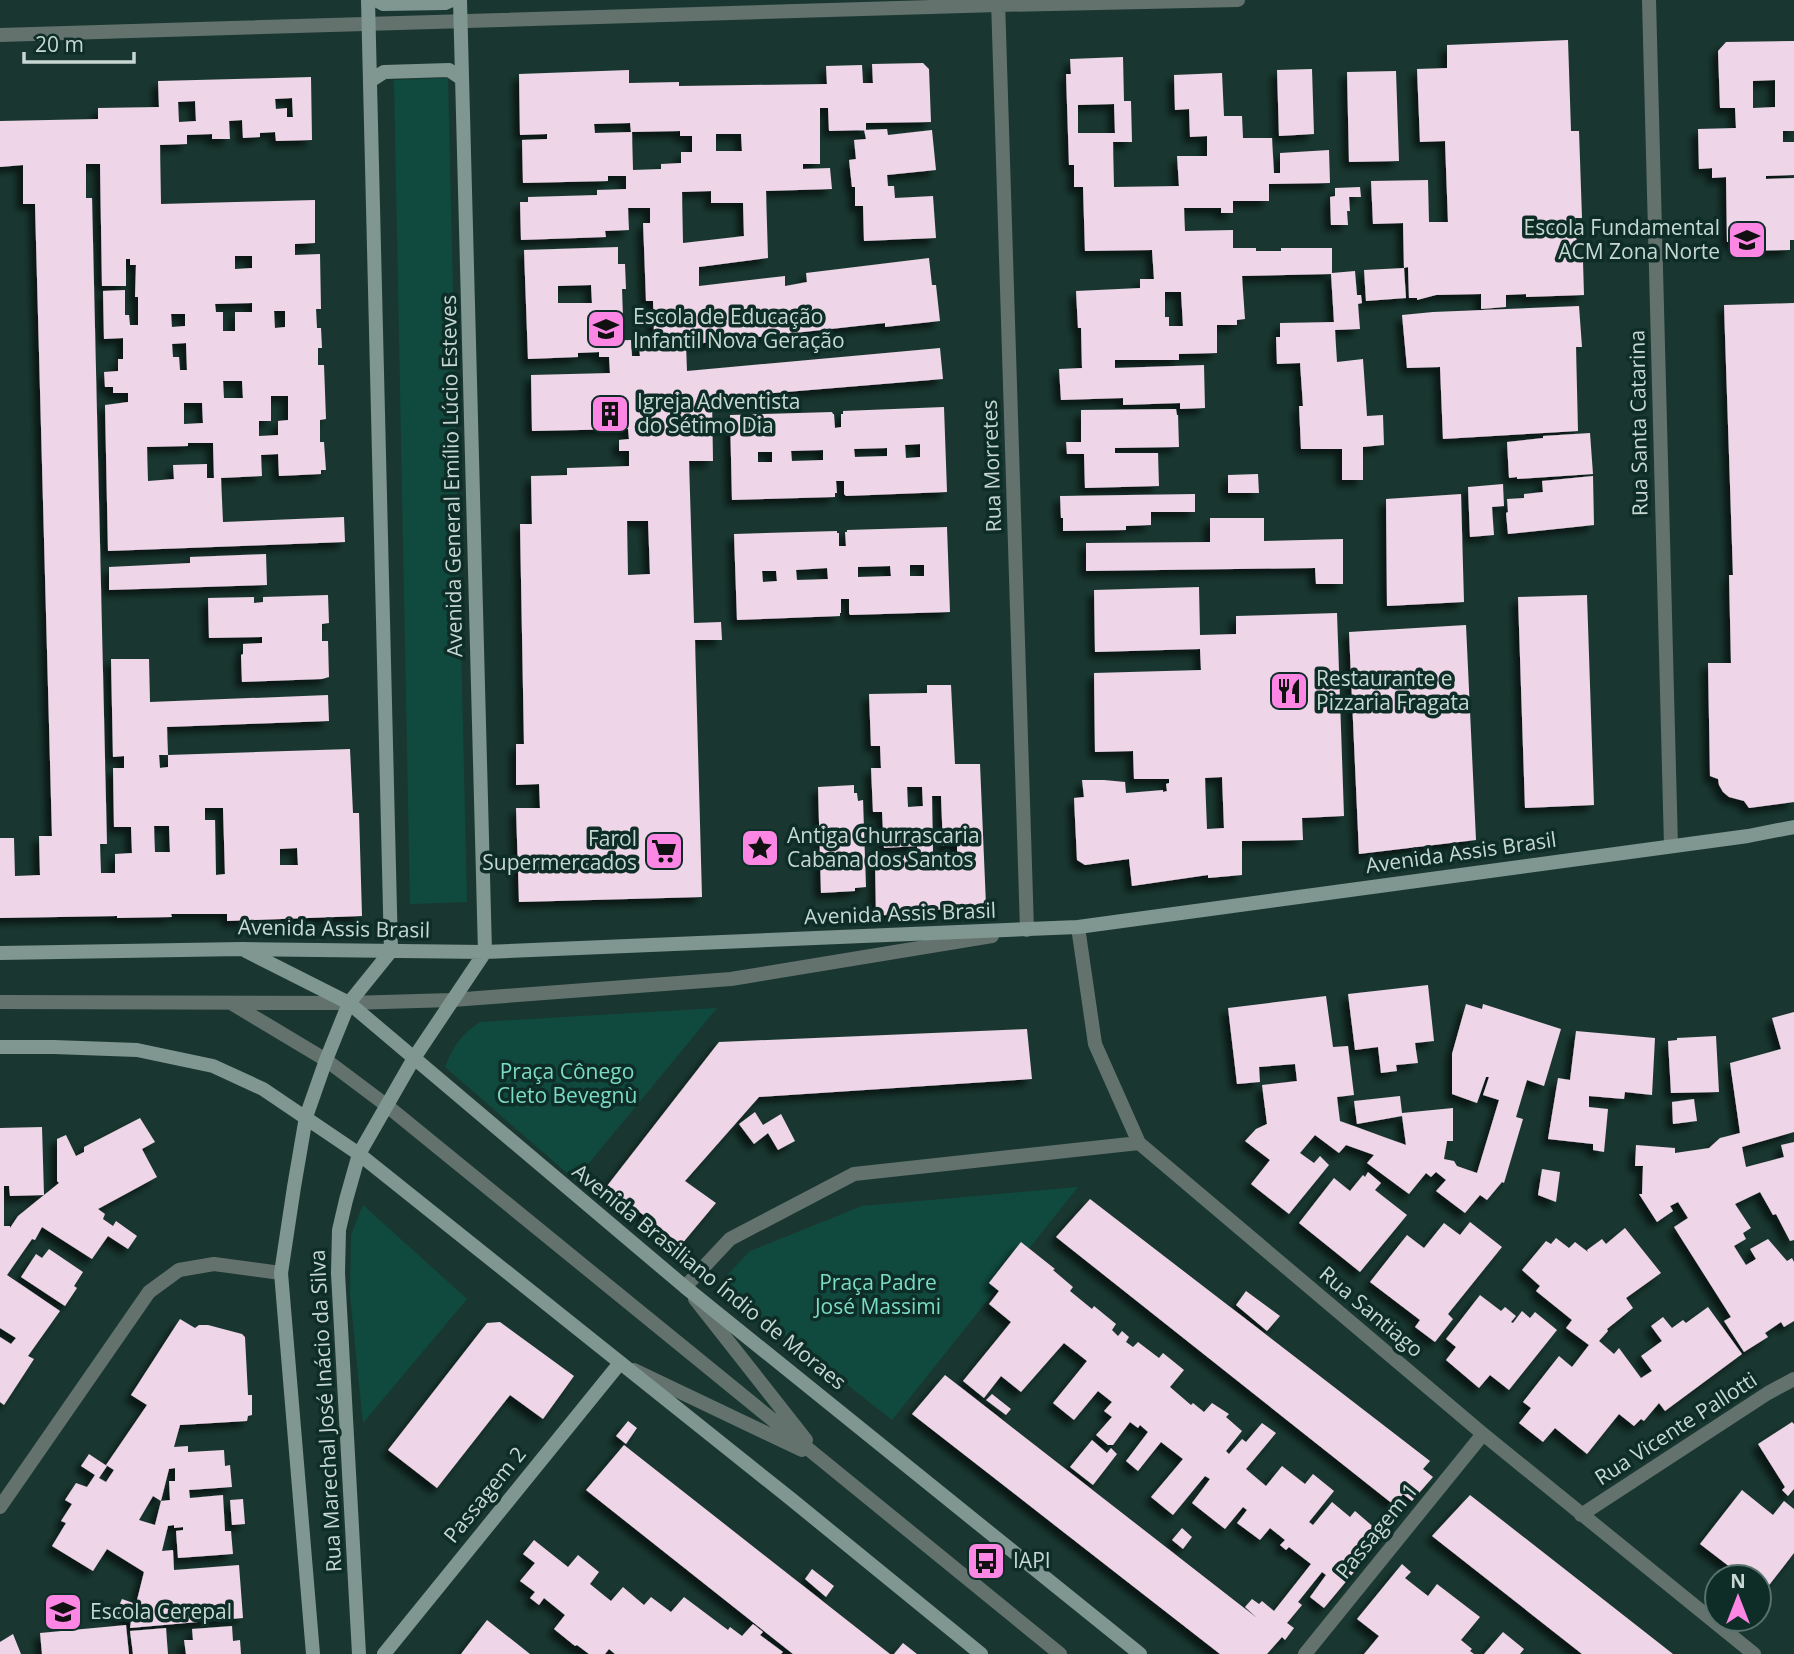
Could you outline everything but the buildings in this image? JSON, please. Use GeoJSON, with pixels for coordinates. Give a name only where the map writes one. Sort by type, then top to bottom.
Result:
{"type":"FeatureCollection","features":[{"type":"Feature","properties":{"kind":"main road"},"geometry":{"type":"LineString","coordinates":[[368,0],[391,951]]}},
{"type":"Feature","properties":{"kind":"main road"},"geometry":{"type":"LineString","coordinates":[[376,0],[383,4],[445,3],[452,0]]}},
{"type":"Feature","properties":{"kind":"main road","name":"Avenida General Emílio Lúcio Esteves"},"geometry":{"type":"LineString","coordinates":[[460,0],[485,952]]}},
{"type":"Feature","properties":{"kind":"main road"},"geometry":{"type":"LineString","coordinates":[[370,81],[384,72],[449,70],[462,79]]}},
{"type":"Feature","properties":{"kind":"main road","name":"Avenida Assis Brasil"},"geometry":{"type":"LineString","coordinates":[[0,953],[242,949],[485,952],[1078,927],[1748,836],[1794,827]]}},
{"type":"Feature","properties":{"kind":"main road","name":"Avenida Brasiliano Índio de Moraes"},"geometry":{"type":"LineString","coordinates":[[242,949],[349,1003],[685,1287],[1140,1654]]}},
{"type":"Feature","properties":{"kind":"main road","name":"Rua Marechal José Inácio da Silva"},"geometry":{"type":"LineString","coordinates":[[313,1654],[281,1273],[306,1117],[349,1003],[391,951]]}},
{"type":"Feature","properties":{"kind":"main road","name":"Rua Marechal José Inácio da Silva"},"geometry":{"type":"LineString","coordinates":[[359,1654],[338,1273],[339,1230],[359,1154],[414,1058],[485,952]]}},
{"type":"Feature","properties":{"kind":"main road"},"geometry":{"type":"LineString","coordinates":[[0,1047],[137,1050],[213,1066],[263,1089],[359,1154],[981,1654]]}},
{"type":"Feature","properties":{"kind":"main road","name":"Passagem 2"},"geometry":{"type":"LineString","coordinates":[[384,1654],[620,1363]]}},
{"type":"Feature","properties":{"kind":"street"},"geometry":{"type":"LineString","coordinates":[[0,35],[998,3],[1238,0]]}},
{"type":"Feature","properties":{"kind":"street","name":"Rua Santa Catarina"},"geometry":{"type":"LineString","coordinates":[[1649,0],[1671,846]]}},
{"type":"Feature","properties":{"kind":"street","name":"Rua Morretes"},"geometry":{"type":"LineString","coordinates":[[998,3],[1027,930]]}},
{"type":"Feature","properties":{"kind":"street","name":"Rua Santiago"},"geometry":{"type":"LineString","coordinates":[[1078,927],[1095,1044],[1139,1143],[1581,1516],[1754,1654]]}},
{"type":"Feature","properties":{"kind":"street"},"geometry":{"type":"LineString","coordinates":[[0,1002],[349,1003],[452,1000],[731,978],[1027,930]]}},
{"type":"Feature","properties":{"kind":"street"},"geometry":{"type":"LineString","coordinates":[[231,1003],[326,1060],[386,1105],[1060,1654]]}},
{"type":"Feature","properties":{"kind":"street"},"geometry":{"type":"LineString","coordinates":[[822,1460],[685,1287],[730,1239],[854,1174],[1139,1143]]}},
{"type":"Feature","properties":{"kind":"street"},"geometry":{"type":"LineString","coordinates":[[0,1507],[149,1292],[179,1270],[214,1264],[281,1273]]}},
{"type":"Feature","properties":{"kind":"street"},"geometry":{"type":"LineString","coordinates":[[620,1363],[822,1460]]}},
{"type":"Feature","properties":{"kind":"street","name":"Rua Vicente Pallotti"},"geometry":{"type":"LineString","coordinates":[[1581,1516],[1794,1379]]}},
{"type":"Feature","properties":{"kind":"street","name":"Passagem 1"},"geometry":{"type":"LineString","coordinates":[[1305,1654],[1483,1434]]}},
{"type":"Feature","properties":{"kind":"green space"},"geometry":{"type":"Polygon","coordinates":[[[448,78],[467,902],[410,904],[394,80],[448,78]]]}},
{"type":"Feature","properties":{"kind":"green space","name":"Praça Cônego Cleto Bevegnù"},"geometry":{"type":"Polygon","coordinates":[[[717,1008],[575,1180],[445,1067],[458,1042],[480,1022],[717,1008]]]}},
{"type":"Feature","properties":{"kind":"green space","name":"Praça Padre José Massimi"},"geometry":{"type":"Polygon","coordinates":[[[1078,1187],[892,1420],[719,1284],[750,1251],[862,1206],[1078,1187]]]}},
{"type":"Feature","properties":{"kind":"green space"},"geometry":{"type":"Polygon","coordinates":[[[363,1205],[467,1299],[363,1423],[350,1295],[351,1235],[363,1205]]]}},
{"type":"Feature","properties":{"kind":"place","name":"Escola Fundamental ACM Zona Norte"},"geometry":{"type":"Point","coordinates":[1747,240]}},
{"type":"Feature","properties":{"kind":"place","name":"Escola de Educação Infantil Nova Geração"},"geometry":{"type":"Point","coordinates":[606,329]}},
{"type":"Feature","properties":{"kind":"place","name":"Igreja Adventista do Sétimo Dia"},"geometry":{"type":"Point","coordinates":[610,414]}},
{"type":"Feature","properties":{"kind":"place","name":"Restaurante e Pizzaria Fragata"},"geometry":{"type":"Point","coordinates":[1289,691]}},
{"type":"Feature","properties":{"kind":"place","name":"Antiga Churrascaria Cabana dos Santos"},"geometry":{"type":"Point","coordinates":[760,848]}},
{"type":"Feature","properties":{"kind":"place","name":"Farol Supermercados"},"geometry":{"type":"Point","coordinates":[664,851]}},
{"type":"Feature","properties":{"kind":"place","name":"IAPI"},"geometry":{"type":"Point","coordinates":[986,1561]}},
{"type":"Feature","properties":{"kind":"place","name":"Escola Cerepal"},"geometry":{"type":"Point","coordinates":[63,1612]}}]}
